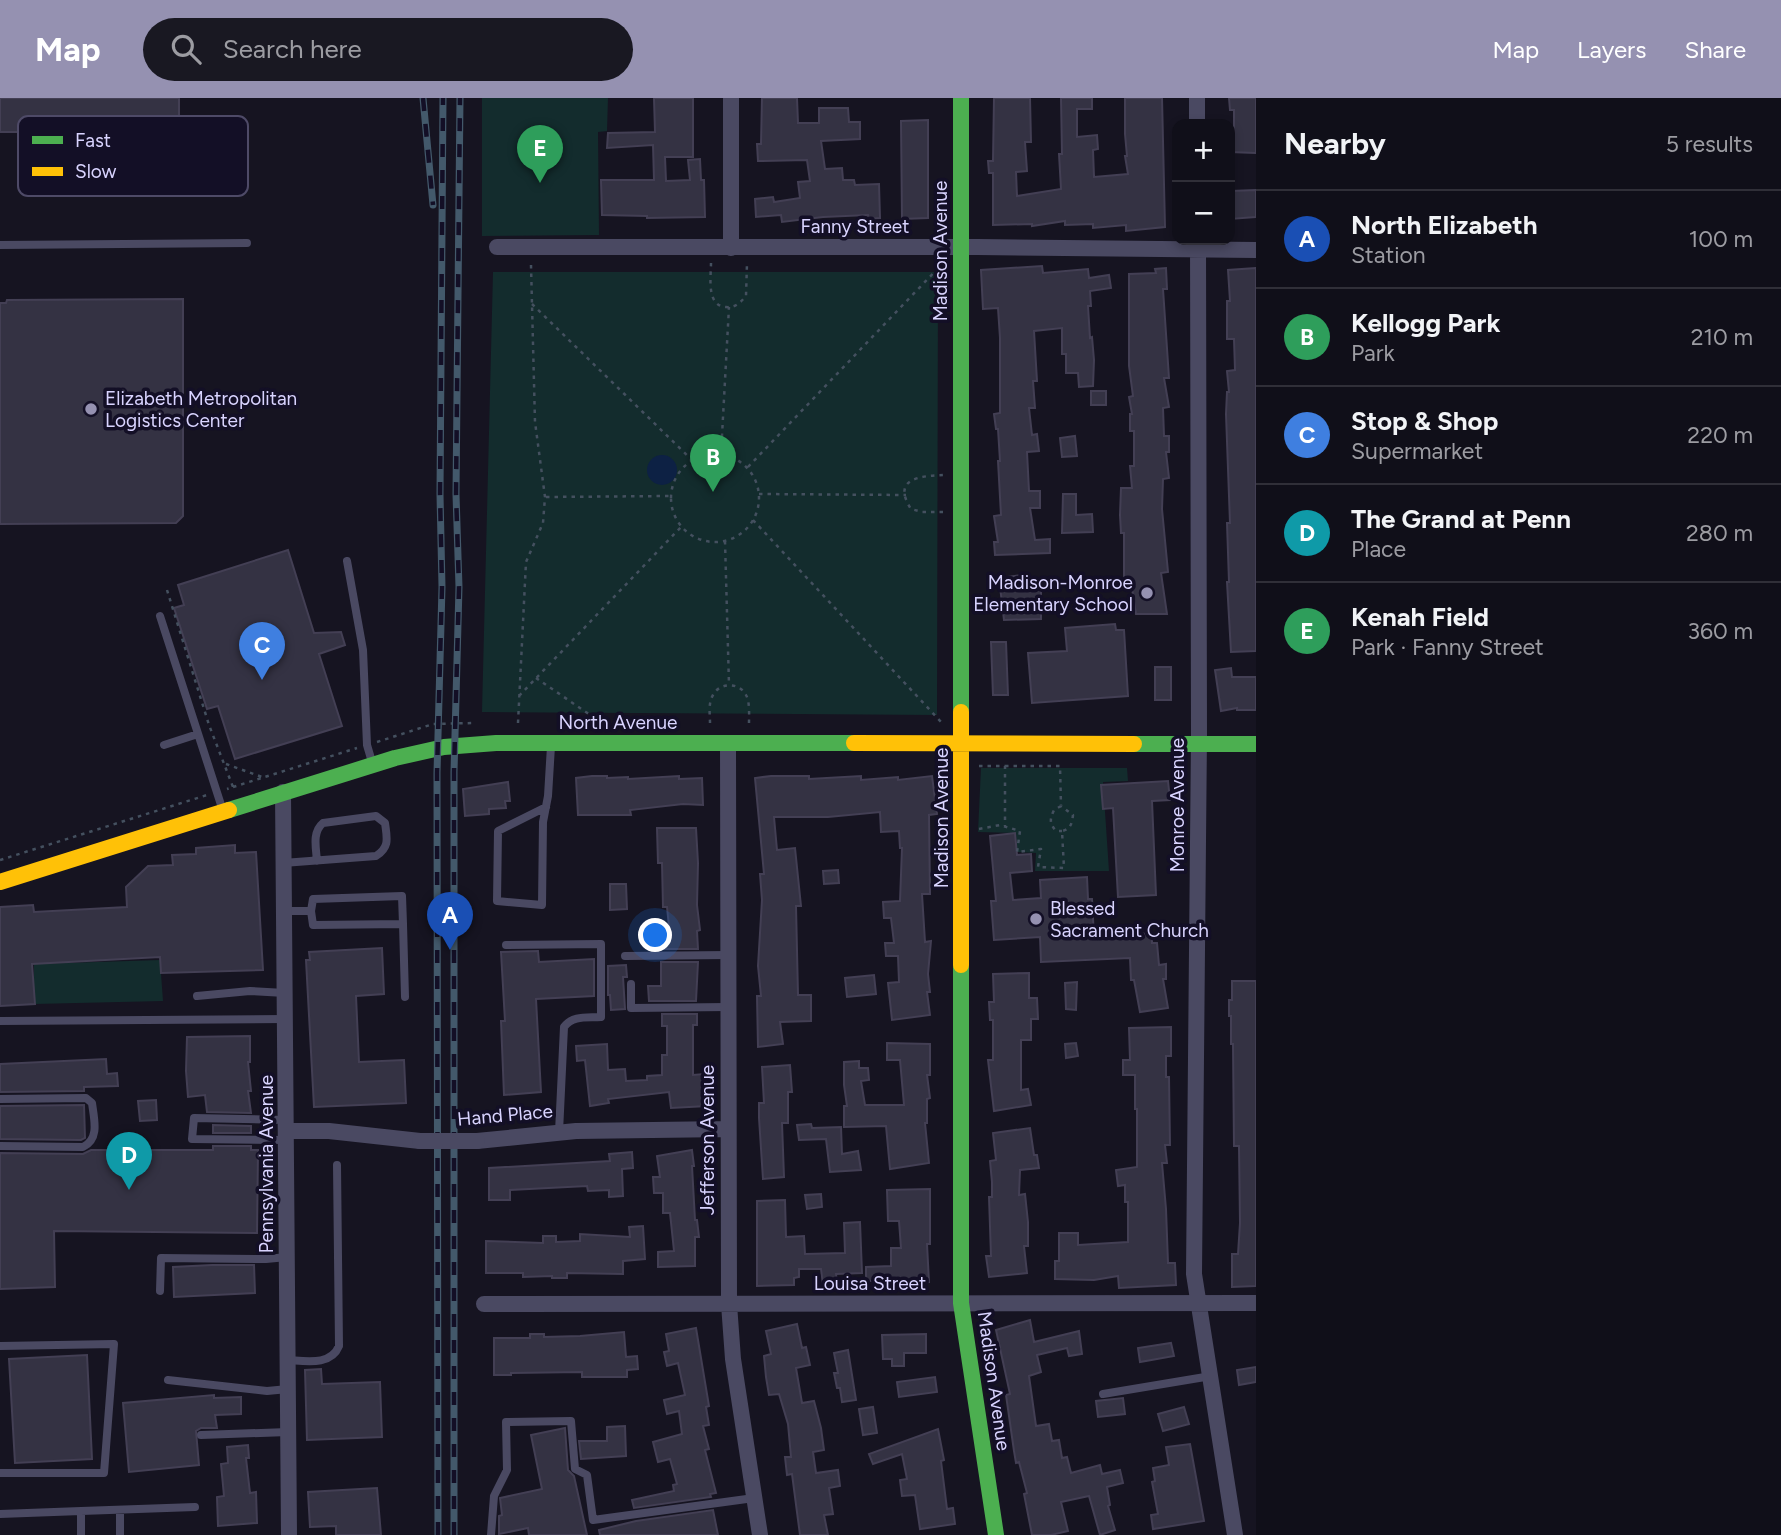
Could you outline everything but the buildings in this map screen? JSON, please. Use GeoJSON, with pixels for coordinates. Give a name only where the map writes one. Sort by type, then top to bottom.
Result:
{"type":"FeatureCollection","features":[{"type":"Feature","properties":{"kind":"street"},"geometry":{"type":"LineString","coordinates":[[731,98],[731,248]]}},
{"type":"Feature","properties":{"kind":"street","name":"Madison Avenue"},"geometry":{"type":"LineString","coordinates":[[961,98],[961,1303],[996,1535]]}},
{"type":"Feature","properties":{"kind":"street"},"geometry":{"type":"LineString","coordinates":[[1197,98],[1197,119]]}},
{"type":"Feature","properties":{"kind":"street","name":"Fanny Street"},"geometry":{"type":"LineString","coordinates":[[497,247],[1198,245],[1256,250]]}},
{"type":"Feature","properties":{"kind":"street","name":"Monroe Avenue"},"geometry":{"type":"LineString","coordinates":[[1198,245],[1199,744],[1194,1274],[1235,1535]]}},
{"type":"Feature","properties":{"kind":"street","name":"North Avenue"},"geometry":{"type":"LineString","coordinates":[[0,882],[282,792],[444,747],[496,743],[1256,744]]}},
{"type":"Feature","properties":{"kind":"street","name":"Jefferson Avenue"},"geometry":{"type":"LineString","coordinates":[[728,743],[729,1304],[733,1359],[760,1535]]}},
{"type":"Feature","properties":{"kind":"street","name":"Pennsylvania Avenue"},"geometry":{"type":"LineString","coordinates":[[282,792],[289,1535]]}},
{"type":"Feature","properties":{"kind":"street","name":"Hand Place"},"geometry":{"type":"LineString","coordinates":[[287,1130],[329,1131],[420,1141],[477,1141],[559,1132],[728,1129]]}},
{"type":"Feature","properties":{"kind":"street","name":"Louisa Street"},"geometry":{"type":"LineString","coordinates":[[484,1304],[1256,1303]]}},
{"type":"Feature","properties":{"kind":"lane"},"geometry":{"type":"LineString","coordinates":[[0,246],[247,243]]}},
{"type":"Feature","properties":{"kind":"lane"},"geometry":{"type":"LineString","coordinates":[[346,561],[363,650],[367,744],[373,765]]}},
{"type":"Feature","properties":{"kind":"lane"},"geometry":{"type":"LineString","coordinates":[[160,616],[223,811]]}},
{"type":"Feature","properties":{"kind":"lane"},"geometry":{"type":"LineString","coordinates":[[164,745],[198,734]]}},
{"type":"Feature","properties":{"kind":"lane"},"geometry":{"type":"LineString","coordinates":[[546,807],[498,831],[497,901],[542,905],[543,822],[546,807],[551,743]]}},
{"type":"Feature","properties":{"kind":"lane"},"geometry":{"type":"LineString","coordinates":[[283,863],[317,861],[376,856],[384,851],[388,842],[385,823],[376,816],[323,823],[318,827],[316,836],[317,861]]}},
{"type":"Feature","properties":{"kind":"lane"},"geometry":{"type":"LineString","coordinates":[[403,924],[313,925],[313,899],[402,896],[403,924],[405,997]]}},
{"type":"Feature","properties":{"kind":"lane"},"geometry":{"type":"LineString","coordinates":[[284,911],[311,911]]}},
{"type":"Feature","properties":{"kind":"lane"},"geometry":{"type":"LineString","coordinates":[[506,945],[601,944],[601,1017],[569,1020],[564,1027],[559,1132]]}},
{"type":"Feature","properties":{"kind":"lane"},"geometry":{"type":"LineString","coordinates":[[625,956],[728,955]]}},
{"type":"Feature","properties":{"kind":"lane"},"geometry":{"type":"LineString","coordinates":[[631,984],[631,1008],[728,1007]]}},
{"type":"Feature","properties":{"kind":"lane"},"geometry":{"type":"LineString","coordinates":[[197,996],[250,991],[285,993]]}},
{"type":"Feature","properties":{"kind":"lane"},"geometry":{"type":"LineString","coordinates":[[0,1021],[285,1019]]}},
{"type":"Feature","properties":{"kind":"lane"},"geometry":{"type":"LineString","coordinates":[[0,1099],[86,1098],[92,1103],[95,1135],[91,1144],[83,1147],[0,1146]]}},
{"type":"Feature","properties":{"kind":"lane"},"geometry":{"type":"LineString","coordinates":[[194,1118],[287,1130],[192,1139],[194,1118]]}},
{"type":"Feature","properties":{"kind":"lane"},"geometry":{"type":"LineString","coordinates":[[288,1360],[327,1360],[336,1353],[339,1346],[337,1165]]}},
{"type":"Feature","properties":{"kind":"lane"},"geometry":{"type":"LineString","coordinates":[[160,1291],[161,1258],[287,1257]]}},
{"type":"Feature","properties":{"kind":"lane"},"geometry":{"type":"LineString","coordinates":[[0,1346],[114,1344],[104,1473],[0,1473]]}},
{"type":"Feature","properties":{"kind":"lane"},"geometry":{"type":"LineString","coordinates":[[1103,1394],[1211,1376]]}},
{"type":"Feature","properties":{"kind":"lane"},"geometry":{"type":"LineString","coordinates":[[167,1380],[267,1391],[288,1389]]}},
{"type":"Feature","properties":{"kind":"lane"},"geometry":{"type":"LineString","coordinates":[[491,1535],[494,1496],[507,1470],[506,1422],[571,1421],[575,1469],[587,1475],[593,1520],[754,1498]]}},
{"type":"Feature","properties":{"kind":"lane"},"geometry":{"type":"LineString","coordinates":[[201,1435],[288,1432]]}},
{"type":"Feature","properties":{"kind":"lane"},"geometry":{"type":"LineString","coordinates":[[0,1514],[194,1507]]}},
{"type":"Feature","properties":{"kind":"lane"},"geometry":{"type":"LineString","coordinates":[[120,1510],[120,1535]]}},
{"type":"Feature","properties":{"kind":"lane"},"geometry":{"type":"LineString","coordinates":[[81,1511],[81,1535]]}},
{"type":"Feature","properties":{"kind":"path"},"geometry":{"type":"LineString","coordinates":[[710,263],[714,301],[718,305],[729,307],[736,306],[746,296],[747,263]]}},
{"type":"Feature","properties":{"kind":"path"},"geometry":{"type":"LineString","coordinates":[[748,467],[943,263]]}},
{"type":"Feature","properties":{"kind":"path"},"geometry":{"type":"LineString","coordinates":[[518,723],[526,562],[543,523],[545,497],[535,422],[531,265]]}},
{"type":"Feature","properties":{"kind":"path"},"geometry":{"type":"LineString","coordinates":[[532,304],[692,460]]}},
{"type":"Feature","properties":{"kind":"path"},"geometry":{"type":"LineString","coordinates":[[721,454],[729,307]]}},
{"type":"Feature","properties":{"kind":"path"},"geometry":{"type":"LineString","coordinates":[[706,454],[721,454],[736,458],[748,467],[756,480],[758,507],[753,520],[744,531],[725,540],[705,540],[692,535],[674,513],[674,484],[681,470],[692,460],[706,454]]}},
{"type":"Feature","properties":{"kind":"path"},"geometry":{"type":"LineString","coordinates":[[943,475],[915,477],[908,483],[906,495],[911,509],[943,512]]}},
{"type":"Feature","properties":{"kind":"path"},"geometry":{"type":"LineString","coordinates":[[759,494],[906,495]]}},
{"type":"Feature","properties":{"kind":"path"},"geometry":{"type":"LineString","coordinates":[[545,497],[672,496]]}},
{"type":"Feature","properties":{"kind":"path"},"geometry":{"type":"LineString","coordinates":[[753,520],[943,723]]}},
{"type":"Feature","properties":{"kind":"path"},"geometry":{"type":"LineString","coordinates":[[518,697],[682,526]]}},
{"type":"Feature","properties":{"kind":"path"},"geometry":{"type":"LineString","coordinates":[[725,540],[729,685]]}},
{"type":"Feature","properties":{"kind":"path"},"geometry":{"type":"LineString","coordinates":[[167,590],[209,725],[233,787]]}},
{"type":"Feature","properties":{"kind":"path"},"geometry":{"type":"LineString","coordinates":[[536,678],[602,723]]}},
{"type":"Feature","properties":{"kind":"path"},"geometry":{"type":"LineString","coordinates":[[710,723],[711,698],[718,689],[729,685],[740,689],[746,696],[749,723]]}},
{"type":"Feature","properties":{"kind":"path"},"geometry":{"type":"LineString","coordinates":[[0,860],[433,724],[474,723]]}},
{"type":"Feature","properties":{"kind":"path"},"geometry":{"type":"LineString","coordinates":[[226,764],[264,777]]}},
{"type":"Feature","properties":{"kind":"path"},"geometry":{"type":"LineString","coordinates":[[978,766],[1060,765],[1060,806]]}},
{"type":"Feature","properties":{"kind":"path"},"geometry":{"type":"LineString","coordinates":[[1005,766],[1006,826]]}},
{"type":"Feature","properties":{"kind":"path"},"geometry":{"type":"LineString","coordinates":[[1060,806],[1073,815],[1072,824],[1062,831],[1056,831],[1050,818],[1060,806]]}},
{"type":"Feature","properties":{"kind":"path"},"geometry":{"type":"LineString","coordinates":[[977,830],[1000,825],[1020,831],[1017,852],[1041,849],[1038,867],[1064,868],[1062,831]]}},
{"type":"Feature","properties":{"kind":"green space"},"geometry":{"type":"Polygon","coordinates":[[[482,98],[608,98],[607,131],[598,132],[599,235],[482,236],[482,98]]]}},
{"type":"Feature","properties":{"kind":"green space"},"geometry":{"type":"Polygon","coordinates":[[[493,272],[938,272],[937,715],[482,712],[493,272]]]}},
{"type":"Feature","properties":{"kind":"green space"},"geometry":{"type":"Polygon","coordinates":[[[981,768],[1127,768],[1128,781],[1103,782],[1109,871],[1035,871],[1036,853],[1017,852],[1016,833],[978,832],[981,768]]]}},
{"type":"Feature","properties":{"kind":"green space"},"geometry":{"type":"Polygon","coordinates":[[[160,960],[163,1001],[34,1004],[34,964],[160,960]]]}},
{"type":"Feature","properties":{"kind":"water"},"geometry":{"type":"Polygon","coordinates":[[[662,455],[672,460],[677,470],[672,480],[662,485],[652,480],[647,470],[652,460],[662,455]]]}},
{"type":"Feature","properties":{"kind":"railway"},"geometry":{"type":"LineString","coordinates":[[423,98],[433,205]]}},
{"type":"Feature","properties":{"kind":"railway"},"geometry":{"type":"LineString","coordinates":[[438,1535],[437,773],[442,587],[440,494],[443,98]]}},
{"type":"Feature","properties":{"kind":"railway"},"geometry":{"type":"LineString","coordinates":[[454,1535],[454,772],[459,587],[456,494],[460,98]]}},
{"type":"Feature","properties":{"kind":"traffic: fast"},"geometry":{"type":"LineString","coordinates":[[961,98],[961,712]]}},
{"type":"Feature","properties":{"kind":"traffic: fast"},"geometry":{"type":"LineString","coordinates":[[229,810],[395,758],[444,747],[496,743],[854,743]]}},
{"type":"Feature","properties":{"kind":"traffic: fast"},"geometry":{"type":"LineString","coordinates":[[1134,744],[1256,744]]}},
{"type":"Feature","properties":{"kind":"traffic: fast"},"geometry":{"type":"LineString","coordinates":[[961,965],[961,1303],[996,1535]]}},
{"type":"Feature","properties":{"kind":"traffic: slow"},"geometry":{"type":"LineString","coordinates":[[961,712],[961,965]]}},
{"type":"Feature","properties":{"kind":"traffic: slow"},"geometry":{"type":"LineString","coordinates":[[854,743],[1134,744]]}},
{"type":"Feature","properties":{"kind":"traffic: slow"},"geometry":{"type":"LineString","coordinates":[[0,882],[229,810]]}},
{"type":"Feature","properties":{"kind":"place","name":"Kenah Field"},"geometry":{"type":"Point","coordinates":[540,183]}},
{"type":"Feature","properties":{"kind":"place","name":"Elizabeth Metropolitan Logistics Center"},"geometry":{"type":"Point","coordinates":[91,409]}},
{"type":"Feature","properties":{"kind":"place","name":"Kellogg Park"},"geometry":{"type":"Point","coordinates":[713,492]}},
{"type":"Feature","properties":{"kind":"place","name":"Madison-Monroe Elementary School"},"geometry":{"type":"Point","coordinates":[1147,593]}},
{"type":"Feature","properties":{"kind":"place","name":"Stop & Shop"},"geometry":{"type":"Point","coordinates":[262,680]}},
{"type":"Feature","properties":{"kind":"place","name":"Blessed Sacrament Church"},"geometry":{"type":"Point","coordinates":[1036,919]}},
{"type":"Feature","properties":{"kind":"place","name":"North Elizabeth"},"geometry":{"type":"Point","coordinates":[450,950]}},
{"type":"Feature","properties":{"kind":"place","name":"The Grand at Penn"},"geometry":{"type":"Point","coordinates":[129,1190]}}]}
